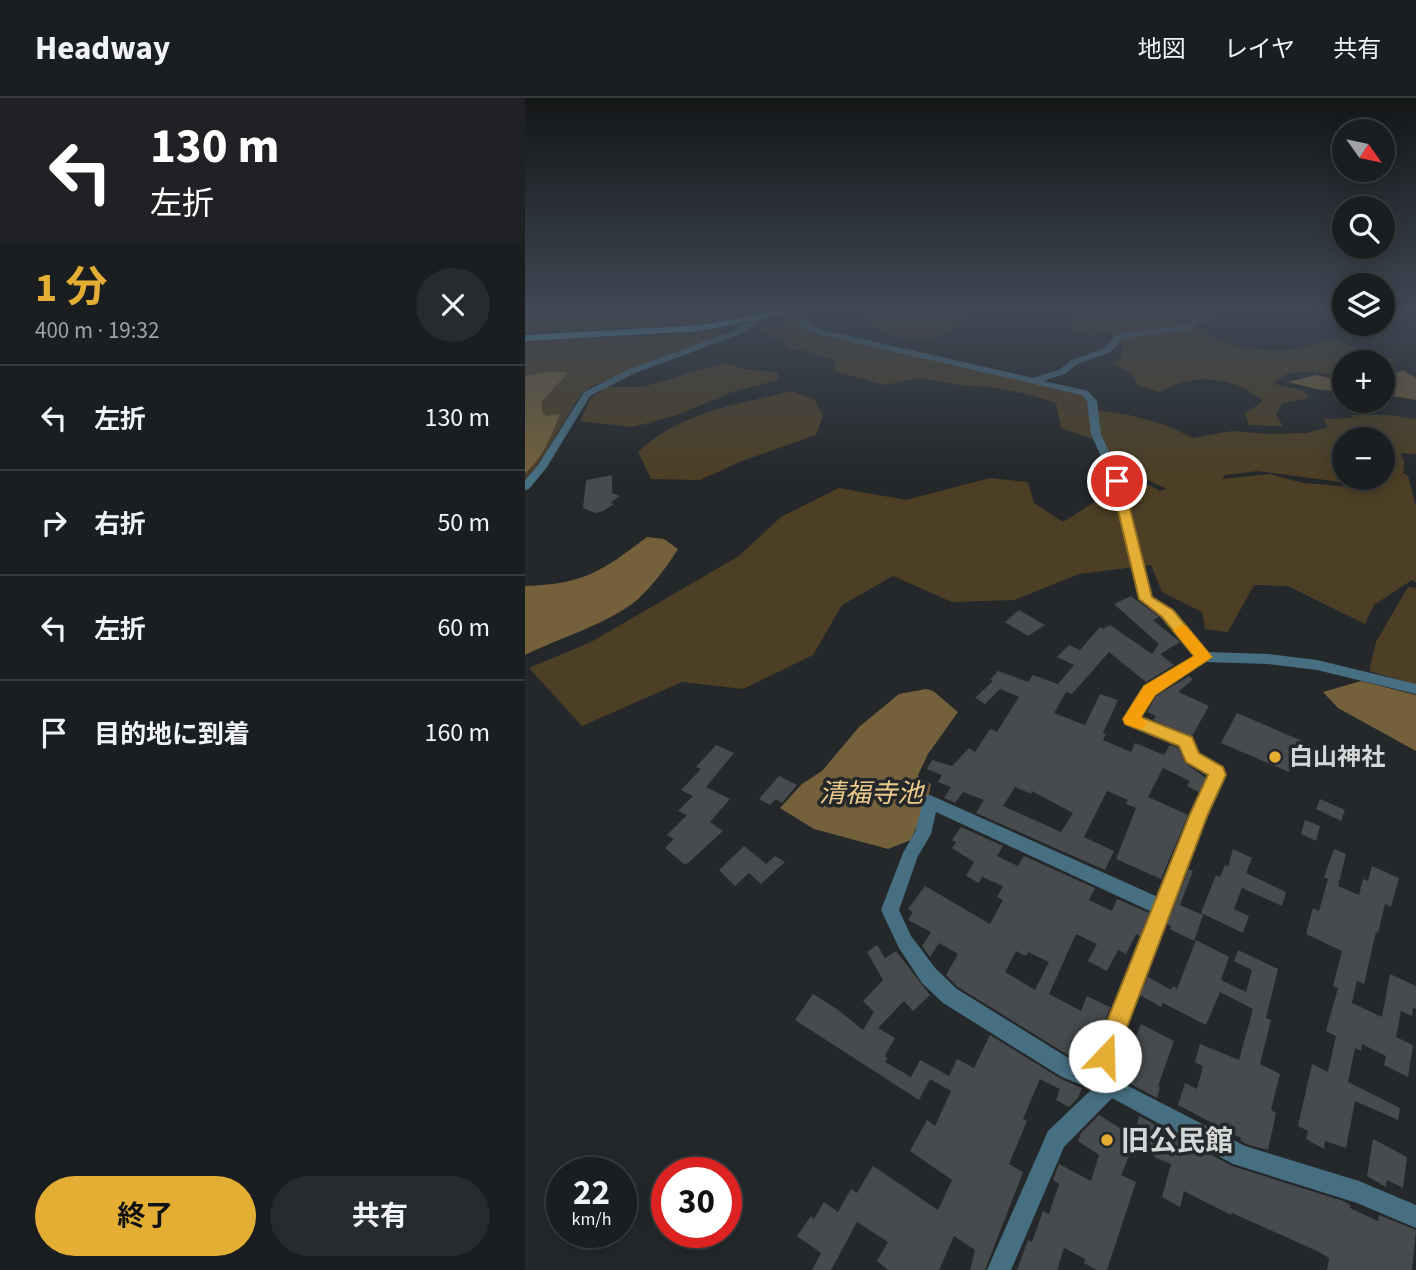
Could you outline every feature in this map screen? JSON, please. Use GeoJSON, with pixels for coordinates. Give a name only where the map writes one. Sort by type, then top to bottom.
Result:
{"type":"FeatureCollection","features":[{"type":"Feature","properties":{"kind":"street"},"geometry":{"type":"LineString","coordinates":[[525,487],[542,467],[586,394],[643,367]]}},
{"type":"Feature","properties":{"kind":"street"},"geometry":{"type":"LineString","coordinates":[[967,367],[1085,393],[1091,398],[1096,434],[1117,481],[1146,599],[1168,613],[1204,657]]}},
{"type":"Feature","properties":{"kind":"street"},"geometry":{"type":"LineString","coordinates":[[1032,382],[1062,372],[1069,367]]}},
{"type":"Feature","properties":{"kind":"street"},"geometry":{"type":"LineString","coordinates":[[999,1270],[1056,1139],[1103,1083],[1162,908],[1199,814],[1218,775],[1192,757],[1186,742],[1131,719],[1149,690],[1204,657],[1268,659],[1317,665],[1416,689]]}},
{"type":"Feature","properties":{"kind":"street"},"geometry":{"type":"LineString","coordinates":[[1162,908],[930,802],[923,834],[911,853],[890,909],[905,942],[929,976],[950,996],[1069,1070],[1103,1083],[1241,1156],[1359,1192],[1416,1217]]}},
{"type":"Feature","properties":{"kind":"shaded area"},"geometry":{"type":"Polygon","coordinates":[[[525,367],[637,367],[581,394],[537,466],[525,479],[525,367]]]}},
{"type":"Feature","properties":{"kind":"shaded area"},"geometry":{"type":"Polygon","coordinates":[[[712,367],[738,367],[777,372],[778,380],[732,392],[680,414],[633,427],[580,421],[591,398],[607,387],[643,387],[712,367]]]}},
{"type":"Feature","properties":{"kind":"shaded area"},"geometry":{"type":"Polygon","coordinates":[[[834,367],[968,367],[1083,394],[1088,398],[1091,409],[1166,425],[1193,438],[1232,431],[1307,433],[1328,427],[1323,419],[1353,418],[1352,415],[1390,415],[1416,419],[1416,454],[1400,453],[1404,461],[1403,473],[1408,476],[1416,506],[1416,582],[1412,580],[1374,605],[1365,624],[1288,586],[1254,585],[1228,632],[1205,629],[1202,612],[1162,592],[1151,565],[1079,574],[1014,600],[952,602],[893,576],[842,605],[813,655],[743,689],[682,682],[582,726],[529,668],[591,642],[739,556],[781,517],[839,488],[906,500],[990,478],[1028,482],[1034,503],[1063,522],[1098,500],[1099,476],[1119,469],[1160,491],[1167,489],[1113,464],[1104,443],[1061,428],[1056,403],[989,387],[918,378],[885,385],[833,371],[834,367]]]}},
{"type":"Feature","properties":{"kind":"shaded area"},"geometry":{"type":"Polygon","coordinates":[[[1118,367],[1332,367],[1332,375],[1298,372],[1281,378],[1274,384],[1304,391],[1309,398],[1282,403],[1276,415],[1283,426],[1249,425],[1245,414],[1263,401],[1239,386],[1226,382],[1199,379],[1185,381],[1160,392],[1139,386],[1130,372],[1118,367]]]}},
{"type":"Feature","properties":{"kind":"shaded area"},"geometry":{"type":"Polygon","coordinates":[[[791,391],[814,399],[823,416],[816,435],[742,461],[700,480],[651,479],[638,452],[654,438],[710,412],[791,391]]]}},
{"type":"Feature","properties":{"kind":"shaded area"},"geometry":{"type":"Polygon","coordinates":[[[1408,587],[1416,588],[1416,685],[1369,671],[1376,642],[1408,587]]]}},
{"type":"Feature","properties":{"kind":"water"},"geometry":{"type":"Polygon","coordinates":[[[1403,370],[1416,378],[1416,400],[1395,396],[1395,374],[1403,370]]]}},
{"type":"Feature","properties":{"kind":"water"},"geometry":{"type":"Polygon","coordinates":[[[552,371],[568,373],[542,401],[542,412],[546,416],[560,414],[541,454],[525,473],[525,376],[552,371]]]}},
{"type":"Feature","properties":{"kind":"water"},"geometry":{"type":"Polygon","coordinates":[[[1316,375],[1332,378],[1332,390],[1321,390],[1288,382],[1316,375]]]}},
{"type":"Feature","properties":{"kind":"water"},"geometry":{"type":"Polygon","coordinates":[[[647,537],[664,539],[678,549],[659,576],[637,600],[598,623],[525,655],[525,586],[562,582],[591,574],[647,537]]]}},
{"type":"Feature","properties":{"kind":"water"},"geometry":{"type":"Polygon","coordinates":[[[1361,681],[1416,695],[1416,751],[1338,708],[1323,692],[1361,681]]]}},
{"type":"Feature","properties":{"kind":"water","name":"清福寺池"},"geometry":{"type":"Polygon","coordinates":[[[926,689],[933,691],[958,712],[928,754],[918,775],[920,779],[931,784],[911,840],[888,849],[814,829],[780,808],[802,784],[822,771],[859,727],[899,694],[926,689]]]}},
{"type":"Feature","properties":{"kind":"building"},"geometry":{"type":"Polygon","coordinates":[[[612,475],[612,493],[620,496],[610,503],[614,504],[595,513],[583,508],[586,480],[612,475]]]}},
{"type":"Feature","properties":{"kind":"building"},"geometry":{"type":"Polygon","coordinates":[[[1131,596],[1159,617],[1153,620],[1180,642],[1160,654],[1174,665],[1146,682],[1109,652],[1072,694],[1066,692],[1054,713],[1085,725],[1100,694],[1118,700],[1103,733],[1106,734],[1103,740],[1131,752],[1135,743],[1164,755],[1170,745],[1178,748],[1185,763],[1206,778],[1199,792],[1187,786],[1190,781],[1163,768],[1148,797],[1188,815],[1161,879],[1116,859],[1136,808],[1126,804],[1128,800],[1107,791],[1084,837],[1114,851],[1105,870],[976,813],[984,800],[963,792],[955,803],[944,798],[951,787],[938,782],[942,775],[927,769],[932,760],[952,766],[969,748],[975,752],[990,729],[997,732],[1019,697],[1000,689],[985,704],[975,698],[993,681],[990,680],[998,671],[1028,682],[1033,675],[1058,684],[1074,665],[1057,657],[1069,645],[1080,650],[1100,627],[1103,629],[1110,625],[1152,654],[1159,644],[1114,604],[1131,596]],[[1015,787],[1003,806],[1061,832],[1073,813],[1032,791],[1031,794],[1015,787]]]}},
{"type":"Feature","properties":{"kind":"building"},"geometry":{"type":"Polygon","coordinates":[[[1019,610],[1045,625],[1028,636],[1005,622],[1019,610]]]}},
{"type":"Feature","properties":{"kind":"building"},"geometry":{"type":"Polygon","coordinates":[[[1189,676],[1193,679],[1178,692],[1209,706],[1192,736],[1153,720],[1156,716],[1147,712],[1156,696],[1189,676]]]}},
{"type":"Feature","properties":{"kind":"building","name":"白山神社"},"geometry":{"type":"Polygon","coordinates":[[[1237,713],[1302,741],[1289,772],[1221,743],[1237,713]]]}},
{"type":"Feature","properties":{"kind":"building"},"geometry":{"type":"Polygon","coordinates":[[[716,745],[734,753],[706,787],[730,799],[710,822],[723,831],[684,864],[665,848],[674,839],[667,835],[687,815],[678,811],[693,796],[681,790],[701,769],[696,767],[716,745]]]}},
{"type":"Feature","properties":{"kind":"building"},"geometry":{"type":"Polygon","coordinates":[[[779,776],[797,785],[782,803],[776,799],[770,805],[759,799],[779,776]]]}},
{"type":"Feature","properties":{"kind":"building"},"geometry":{"type":"Polygon","coordinates":[[[1320,799],[1345,810],[1341,821],[1316,809],[1320,799]]]}},
{"type":"Feature","properties":{"kind":"building"},"geometry":{"type":"Polygon","coordinates":[[[1305,820],[1320,826],[1316,841],[1301,834],[1305,820]]]}},
{"type":"Feature","properties":{"kind":"building"},"geometry":{"type":"Polygon","coordinates":[[[961,827],[1003,846],[997,856],[1018,866],[1024,856],[1095,888],[1089,900],[1112,911],[1117,899],[1149,913],[1140,936],[1136,934],[1126,954],[1118,950],[1107,971],[1088,961],[1097,944],[1076,934],[1049,994],[1081,1011],[1087,996],[1110,1007],[1089,1065],[1076,1060],[958,987],[946,975],[958,954],[939,943],[930,957],[922,946],[931,932],[908,920],[913,912],[908,909],[925,886],[990,924],[1003,900],[997,897],[1003,886],[982,877],[979,883],[966,876],[974,862],[952,848],[956,842],[952,840],[961,827]],[[1016,951],[1005,972],[1035,990],[1049,962],[1028,952],[1026,956],[1016,951]]]}},
{"type":"Feature","properties":{"kind":"building"},"geometry":{"type":"Polygon","coordinates":[[[744,846],[766,864],[775,856],[785,862],[761,884],[749,873],[735,886],[719,870],[744,846]]]}},
{"type":"Feature","properties":{"kind":"building"},"geometry":{"type":"Polygon","coordinates":[[[1233,849],[1252,858],[1246,873],[1286,892],[1282,906],[1242,888],[1234,909],[1249,916],[1243,933],[1201,913],[1216,875],[1220,877],[1225,865],[1228,867],[1233,849]]]}},
{"type":"Feature","properties":{"kind":"building"},"geometry":{"type":"Polygon","coordinates":[[[1334,849],[1346,854],[1338,886],[1359,895],[1363,879],[1368,881],[1372,866],[1399,878],[1391,907],[1385,904],[1364,984],[1357,981],[1352,1003],[1382,1017],[1390,974],[1416,986],[1416,1009],[1413,1007],[1412,1016],[1401,1011],[1396,1037],[1413,1045],[1408,1077],[1384,1065],[1386,1056],[1362,1044],[1361,1051],[1355,1048],[1348,1082],[1400,1108],[1398,1120],[1355,1101],[1346,1148],[1325,1141],[1324,1149],[1306,1139],[1308,1131],[1298,1126],[1312,1064],[1328,1072],[1336,1036],[1326,1031],[1338,988],[1333,986],[1342,951],[1306,934],[1313,908],[1319,911],[1328,879],[1324,877],[1334,849]]]}},
{"type":"Feature","properties":{"kind":"building"},"geometry":{"type":"Polygon","coordinates":[[[1189,869],[1193,871],[1180,905],[1203,915],[1194,941],[1170,929],[1171,926],[1167,924],[1189,869]]]}},
{"type":"Feature","properties":{"kind":"building"},"geometry":{"type":"Polygon","coordinates":[[[1196,940],[1229,957],[1221,980],[1246,992],[1252,970],[1234,961],[1238,950],[1278,969],[1266,1018],[1271,1020],[1260,1064],[1280,1074],[1271,1110],[1276,1113],[1268,1150],[1246,1144],[1241,1138],[1178,1105],[1185,1083],[1197,1089],[1203,1066],[1195,1062],[1200,1044],[1239,1060],[1253,1009],[1220,992],[1206,1025],[1163,1003],[1161,1007],[1140,995],[1148,977],[1171,990],[1173,986],[1177,989],[1196,940]]]}},
{"type":"Feature","properties":{"kind":"building"},"geometry":{"type":"Polygon","coordinates":[[[877,945],[885,958],[896,951],[930,995],[913,1011],[904,1001],[878,1028],[895,1038],[885,1056],[888,1058],[885,1062],[911,1077],[920,1060],[949,1076],[957,1059],[974,1068],[990,1035],[1061,1079],[1082,1088],[1078,1098],[1069,1107],[1056,1100],[1060,1089],[1040,1079],[1023,1119],[1027,1121],[1009,1164],[1023,1172],[985,1270],[970,1270],[975,1250],[954,1236],[939,1270],[888,1270],[877,1261],[888,1242],[857,1222],[831,1270],[812,1270],[821,1253],[797,1236],[811,1216],[814,1219],[824,1202],[838,1212],[851,1189],[857,1193],[873,1166],[938,1210],[952,1180],[910,1151],[927,1120],[935,1126],[951,1091],[930,1079],[919,1100],[795,1020],[813,994],[863,1030],[874,1012],[863,1001],[883,980],[867,952],[877,945]]]}},
{"type":"Feature","properties":{"kind":"building"},"geometry":{"type":"Polygon","coordinates":[[[1141,1024],[1174,1041],[1158,1086],[1157,1098],[1129,1083],[1137,1053],[1131,1049],[1141,1024]]]}},
{"type":"Feature","properties":{"kind":"building"},"geometry":{"type":"Polygon","coordinates":[[[1099,1115],[1134,1137],[1139,1116],[1232,1166],[1343,1201],[1350,1205],[1350,1208],[1378,1221],[1379,1215],[1416,1230],[1412,1270],[1327,1270],[1329,1258],[1319,1252],[1232,1213],[1231,1215],[1184,1191],[1180,1207],[1162,1197],[1171,1164],[1154,1157],[1156,1149],[1136,1139],[1121,1175],[1136,1182],[1107,1270],[1097,1270],[1084,1263],[1085,1259],[1064,1248],[1057,1270],[1017,1270],[1028,1240],[1032,1242],[1043,1211],[1049,1214],[1059,1184],[1053,1180],[1059,1164],[1091,1181],[1099,1155],[1078,1141],[1081,1133],[1099,1115]]]}},
{"type":"Feature","properties":{"kind":"building"},"geometry":{"type":"Polygon","coordinates":[[[1373,1139],[1407,1157],[1403,1188],[1387,1180],[1386,1187],[1367,1176],[1373,1139]]]}},
{"type":"Feature","properties":{"kind":"slow traffic"},"geometry":{"type":"LineString","coordinates":[[1139,723],[1131,719],[1149,690],[1204,657],[1181,630]]}},
{"type":"Feature","properties":{"kind":"place","name":"白山神社"},"geometry":{"type":"Point","coordinates":[1275,757]}},
{"type":"Feature","properties":{"kind":"place","name":"旧公民館"},"geometry":{"type":"Point","coordinates":[1107,1140]}},
{"type":"Feature","properties":{"kind":"route"},"geometry":{"type":"LineString","coordinates":[[1105,1056],[1199,814],[1218,775],[1192,757],[1186,742],[1131,719],[1149,690],[1204,657],[1168,613],[1146,599],[1117,481]]}}]}
